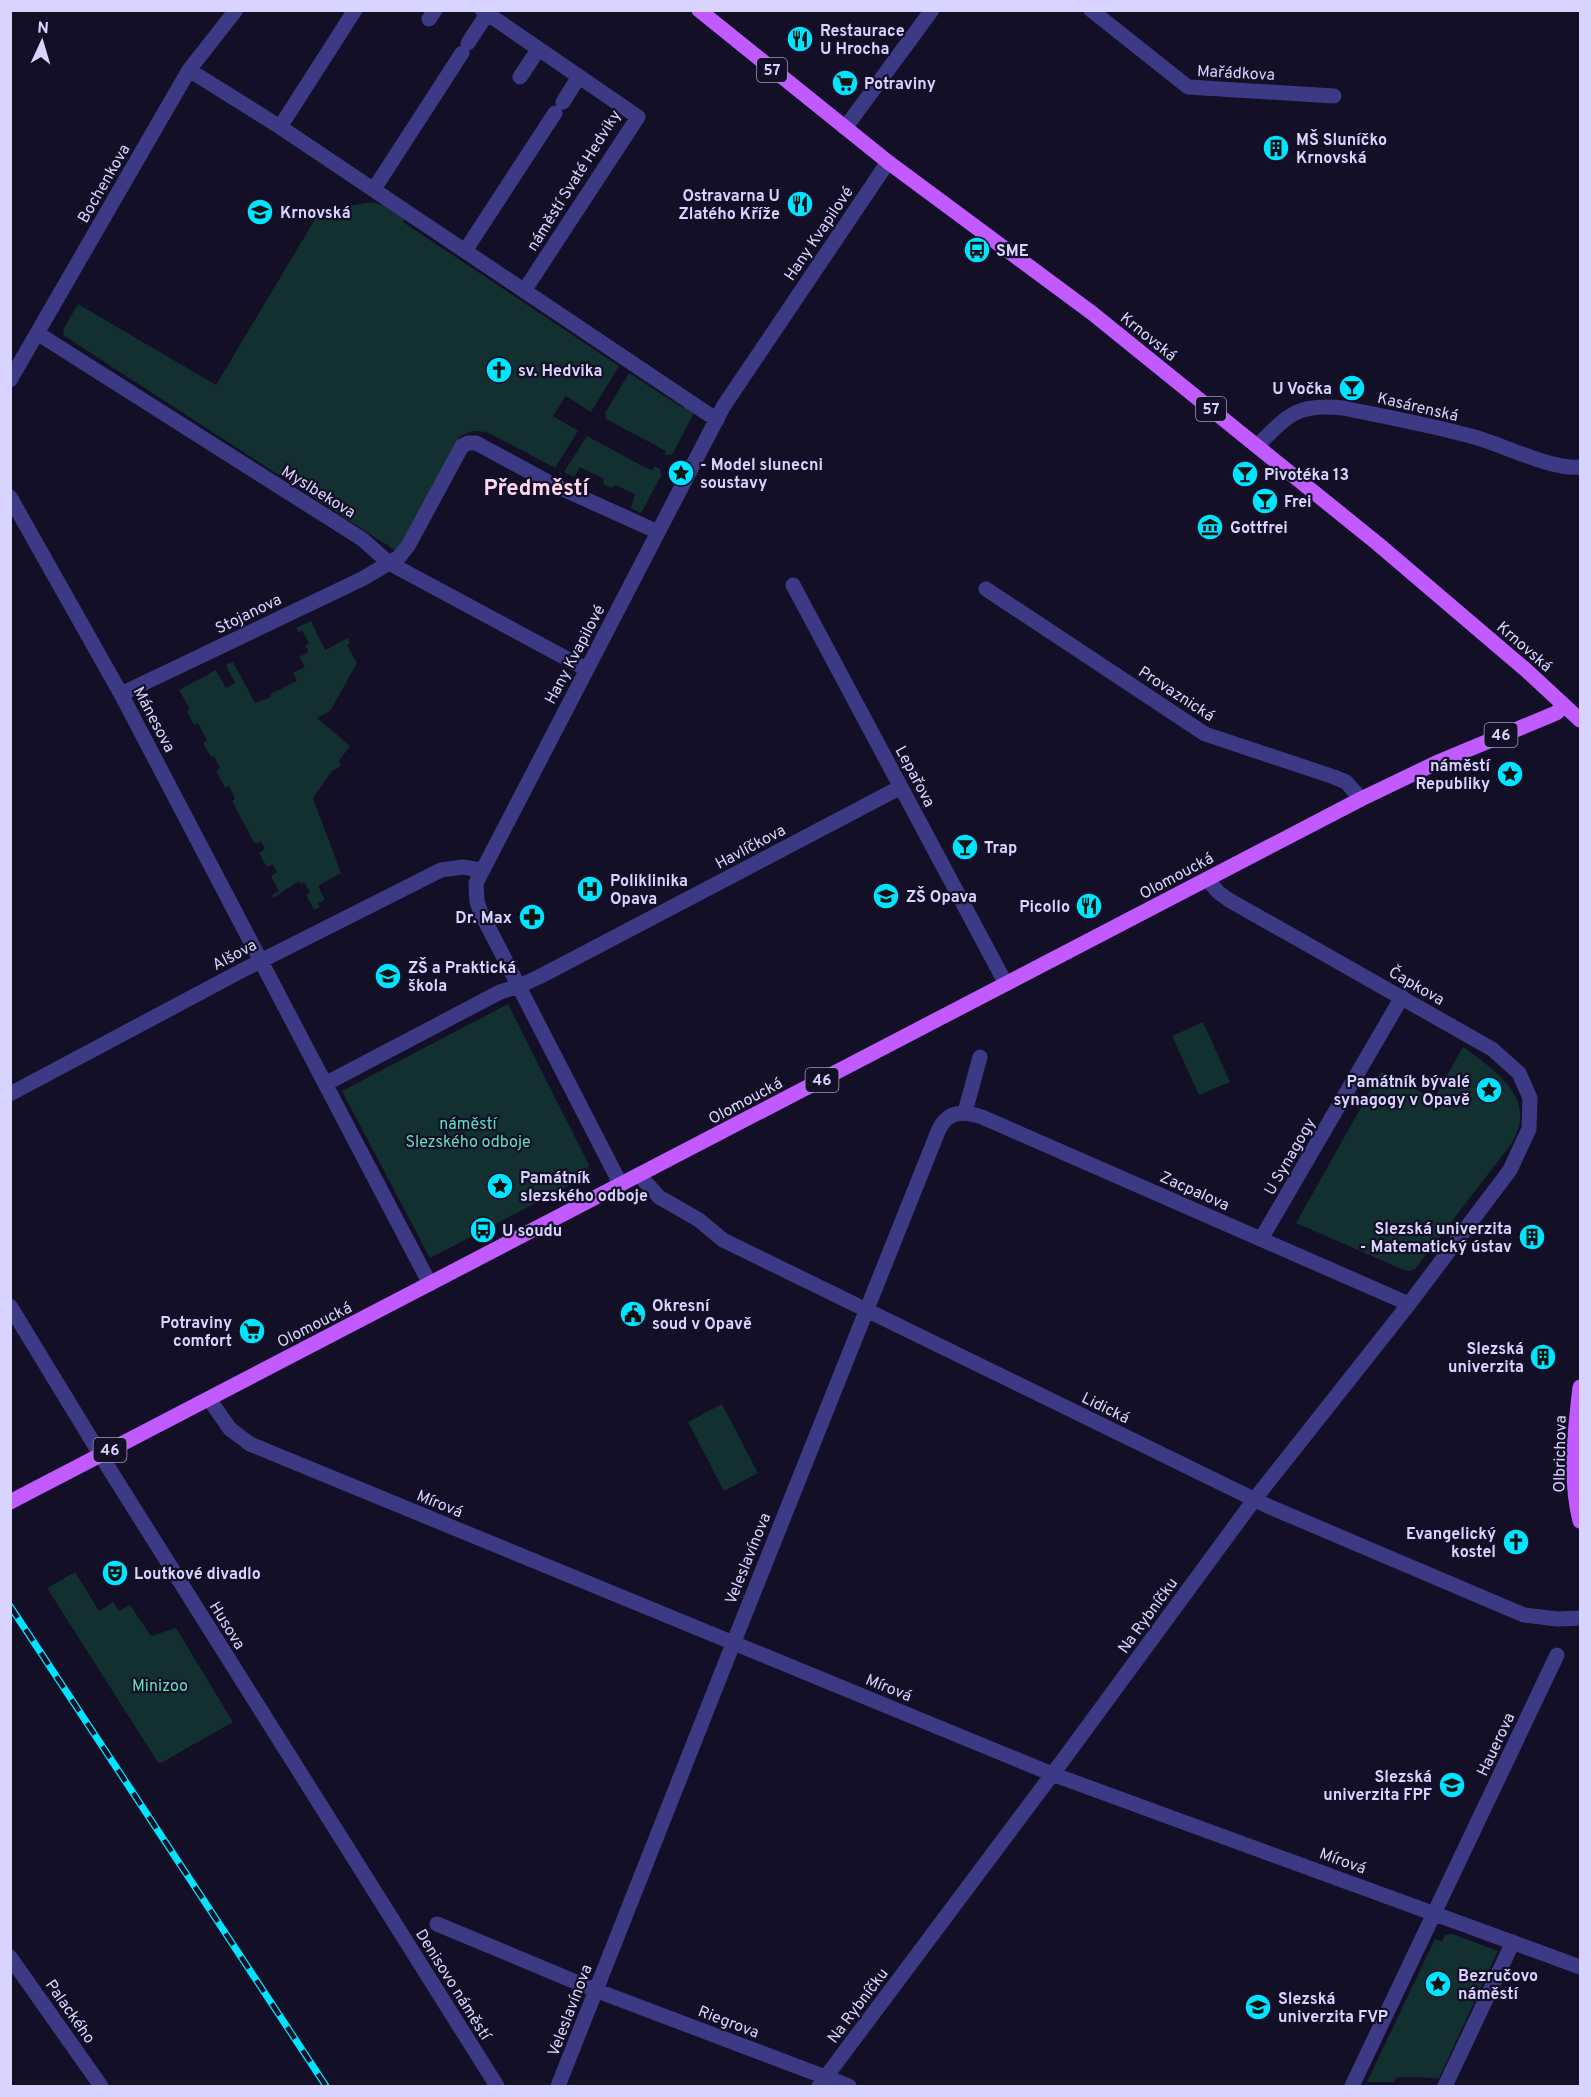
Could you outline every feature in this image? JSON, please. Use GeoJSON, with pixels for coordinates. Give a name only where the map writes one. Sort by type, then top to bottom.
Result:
{"type":"FeatureCollection","features":[{"type":"Feature","properties":{"kind":"main road","name":"Krnovská"},"geometry":{"type":"LineString","coordinates":[[699,10],[888,162],[1092,313],[1378,544],[1564,706]]}},
{"type":"Feature","properties":{"kind":"main road"},"geometry":{"type":"LineString","coordinates":[[1564,706],[1581,720]]}},
{"type":"Feature","properties":{"kind":"main road","name":"Olomoucká"},"geometry":{"type":"LineString","coordinates":[[10,1502],[1361,799],[1436,763],[1556,713],[1564,706]]}},
{"type":"Feature","properties":{"kind":"main road","name":"Olbrichova"},"geometry":{"type":"LineString","coordinates":[[1581,1387],[1574,1441],[1574,1463],[1575,1488],[1581,1521]]}},
{"type":"Feature","properties":{"kind":"street","name":"Bochenkova"},"geometry":{"type":"LineString","coordinates":[[10,380],[189,70],[236,10]]}},
{"type":"Feature","properties":{"kind":"street"},"geometry":{"type":"LineString","coordinates":[[280,127],[356,10]]}},
{"type":"Feature","properties":{"kind":"street"},"geometry":{"type":"LineString","coordinates":[[845,128],[932,10]]}},
{"type":"Feature","properties":{"kind":"street","name":"Mařádkova"},"geometry":{"type":"LineString","coordinates":[[1090,10],[1188,87],[1334,96]]}},
{"type":"Feature","properties":{"kind":"street","name":"náměstí Svaté Hedviky"},"geometry":{"type":"LineString","coordinates":[[374,189],[465,48],[485,12],[638,117],[524,291]]}},
{"type":"Feature","properties":{"kind":"street"},"geometry":{"type":"LineString","coordinates":[[520,77],[538,50]]}},
{"type":"Feature","properties":{"kind":"street"},"geometry":{"type":"LineString","coordinates":[[189,70],[374,189],[717,420]]}},
{"type":"Feature","properties":{"kind":"street"},"geometry":{"type":"LineString","coordinates":[[465,251],[578,78]]}},
{"type":"Feature","properties":{"kind":"street","name":"Hany Kvapilové"},"geometry":{"type":"LineString","coordinates":[[621,1185],[477,902],[476,883],[717,420],[888,162]]}},
{"type":"Feature","properties":{"kind":"street","name":"Myslbekova"},"geometry":{"type":"LineString","coordinates":[[38,333],[362,539],[389,563],[586,669]]}},
{"type":"Feature","properties":{"kind":"street","name":"Kasárenská"},"geometry":{"type":"LineString","coordinates":[[1257,446],[1289,415],[1321,405],[1475,437],[1547,461],[1574,468],[1581,467]]}},
{"type":"Feature","properties":{"kind":"street"},"geometry":{"type":"LineString","coordinates":[[389,563],[404,551],[462,446],[468,443],[476,443],[554,485],[658,532]]}},
{"type":"Feature","properties":{"kind":"street","name":"Mánesova"},"geometry":{"type":"LineString","coordinates":[[10,497],[121,694],[261,961]]}},
{"type":"Feature","properties":{"kind":"street","name":"Stojanova"},"geometry":{"type":"LineString","coordinates":[[121,694],[362,579],[389,563]]}},
{"type":"Feature","properties":{"kind":"street","name":"Lepařova"},"geometry":{"type":"LineString","coordinates":[[793,585],[1006,984]]}},
{"type":"Feature","properties":{"kind":"street","name":"Provaznická"},"geometry":{"type":"LineString","coordinates":[[986,589],[1205,734],[1334,777],[1346,783],[1361,799]]}},
{"type":"Feature","properties":{"kind":"street","name":"Havlíčkova"},"geometry":{"type":"LineString","coordinates":[[325,1084],[500,992],[519,986],[901,787]]}},
{"type":"Feature","properties":{"kind":"street","name":"Alšova"},"geometry":{"type":"LineString","coordinates":[[10,1094],[261,961],[441,870],[463,867],[481,870]]}},
{"type":"Feature","properties":{"kind":"street","name":"Čapkova"},"geometry":{"type":"LineString","coordinates":[[1207,879],[1218,892],[1229,900],[1492,1049],[1519,1073],[1530,1098],[1529,1129],[1510,1170]]}},
{"type":"Feature","properties":{"kind":"street"},"geometry":{"type":"LineString","coordinates":[[261,961],[430,1284]]}},
{"type":"Feature","properties":{"kind":"street","name":"U Synagogy"},"geometry":{"type":"LineString","coordinates":[[1261,1239],[1402,998]]}},
{"type":"Feature","properties":{"kind":"street"},"geometry":{"type":"LineString","coordinates":[[965,1112],[980,1057]]}},
{"type":"Feature","properties":{"kind":"street","name":"Zacpalova"},"geometry":{"type":"LineString","coordinates":[[965,1112],[982,1117],[1409,1304]]}},
{"type":"Feature","properties":{"kind":"street","name":"Veleslavínova"},"geometry":{"type":"LineString","coordinates":[[558,2086],[939,1129],[951,1115],[965,1112]]}},
{"type":"Feature","properties":{"kind":"street","name":"Na Rybníčku"},"geometry":{"type":"LineString","coordinates":[[823,2082],[1254,1500],[1409,1304],[1510,1170]]}},
{"type":"Feature","properties":{"kind":"street","name":"Lidická"},"geometry":{"type":"LineString","coordinates":[[639,1175],[659,1197],[699,1220],[717,1237],[1254,1500],[1524,1615],[1581,1618]]}},
{"type":"Feature","properties":{"kind":"street","name":"Husova"},"geometry":{"type":"LineString","coordinates":[[10,1306],[380,1900]]}},
{"type":"Feature","properties":{"kind":"street","name":"Mírová"},"geometry":{"type":"LineString","coordinates":[[209,1399],[230,1429],[250,1444],[1052,1774],[1581,1967]]}},
{"type":"Feature","properties":{"kind":"street","name":"Hauerova"},"geometry":{"type":"LineString","coordinates":[[1436,1913],[1557,1655]]}},
{"type":"Feature","properties":{"kind":"street","name":"Denisovo náměstí"},"geometry":{"type":"LineString","coordinates":[[380,1900],[497,2086]]}},
{"type":"Feature","properties":{"kind":"street"},"geometry":{"type":"LineString","coordinates":[[1352,2086],[1436,1913]]}},
{"type":"Feature","properties":{"kind":"street","name":"Riegrova"},"geometry":{"type":"LineString","coordinates":[[437,1924],[823,2082],[849,2086]]}},
{"type":"Feature","properties":{"kind":"street"},"geometry":{"type":"LineString","coordinates":[[1445,2086],[1513,1942]]}},
{"type":"Feature","properties":{"kind":"street","name":"Palackého"},"geometry":{"type":"LineString","coordinates":[[10,1957],[15,1973],[101,2086]]}},
{"type":"Feature","properties":{"kind":"green space"},"geometry":{"type":"Polygon","coordinates":[[[372,202],[409,213],[403,222],[619,366],[591,412],[566,396],[553,416],[578,431],[555,468],[487,432],[472,431],[459,437],[413,528],[396,551],[63,335],[64,328],[78,304],[216,385],[320,211],[372,202]]]}},
{"type":"Feature","properties":{"kind":"green space"},"geometry":{"type":"Polygon","coordinates":[[[629,373],[683,408],[687,403],[696,409],[672,455],[665,455],[666,451],[606,419],[605,413],[629,373]]]}},
{"type":"Feature","properties":{"kind":"green space"},"geometry":{"type":"Polygon","coordinates":[[[587,436],[646,468],[653,470],[654,466],[660,469],[661,476],[641,513],[631,508],[635,494],[615,485],[612,488],[603,484],[604,479],[580,467],[574,477],[564,472],[587,436]]]}},
{"type":"Feature","properties":{"kind":"green space"},"geometry":{"type":"Polygon","coordinates":[[[311,621],[325,650],[348,638],[350,643],[347,645],[357,663],[330,711],[317,718],[350,746],[339,761],[341,766],[332,771],[313,798],[341,873],[318,886],[325,900],[318,903],[320,907],[314,910],[306,895],[310,893],[304,882],[300,884],[299,881],[273,898],[272,895],[279,891],[271,876],[277,872],[273,864],[267,867],[259,853],[265,849],[261,841],[255,844],[232,801],[235,799],[229,786],[225,788],[216,771],[220,768],[214,756],[211,757],[203,743],[207,740],[198,723],[194,725],[187,711],[190,709],[179,690],[216,670],[226,688],[235,683],[226,665],[233,662],[255,703],[271,697],[271,694],[297,681],[293,673],[305,667],[299,657],[307,653],[305,646],[309,643],[302,631],[298,632],[296,628],[311,621]]]}},
{"type":"Feature","properties":{"kind":"green space","name":"náměstí Slezského odboje"},"geometry":{"type":"Polygon","coordinates":[[[508,1004],[589,1165],[584,1178],[430,1258],[342,1091],[508,1004]]]}},
{"type":"Feature","properties":{"kind":"green space"},"geometry":{"type":"Polygon","coordinates":[[[1203,1022],[1230,1082],[1199,1095],[1172,1036],[1203,1022]]]}},
{"type":"Feature","properties":{"kind":"green space"},"geometry":{"type":"Polygon","coordinates":[[[1463,1047],[1501,1077],[1511,1089],[1518,1102],[1520,1115],[1518,1131],[1509,1147],[1415,1269],[1404,1270],[1296,1223],[1381,1072],[1434,1099],[1463,1047]]]}},
{"type":"Feature","properties":{"kind":"green space"},"geometry":{"type":"Polygon","coordinates":[[[722,1404],[758,1473],[724,1491],[688,1422],[722,1404]]]}},
{"type":"Feature","properties":{"kind":"green space","name":"Minizoo"},"geometry":{"type":"Polygon","coordinates":[[[75,1572],[99,1611],[113,1602],[119,1611],[130,1605],[151,1636],[176,1628],[233,1722],[159,1764],[47,1588],[75,1572]]]}},
{"type":"Feature","properties":{"kind":"green space"},"geometry":{"type":"Polygon","coordinates":[[[1453,1934],[1498,1951],[1439,2078],[1397,2077],[1394,2082],[1367,2082],[1435,1939],[1442,1941],[1445,1935],[1453,1934]]]}},
{"type":"Feature","properties":{"kind":"railway"},"geometry":{"type":"LineString","coordinates":[[10,1606],[326,2086]]}},
{"type":"Feature","properties":{"kind":"place","name":"Restaurace U Hrocha"},"geometry":{"type":"Point","coordinates":[800,39]}},
{"type":"Feature","properties":{"kind":"place","name":"Potraviny"},"geometry":{"type":"Point","coordinates":[845,83]}},
{"type":"Feature","properties":{"kind":"place","name":"MŠ Sluníčko Krnovská"},"geometry":{"type":"Point","coordinates":[1276,148]}},
{"type":"Feature","properties":{"kind":"place","name":"Ostravarna U Zlatého Kříže"},"geometry":{"type":"Point","coordinates":[800,204]}},
{"type":"Feature","properties":{"kind":"place","name":"Krnovská"},"geometry":{"type":"Point","coordinates":[260,212]}},
{"type":"Feature","properties":{"kind":"place","name":"SME"},"geometry":{"type":"Point","coordinates":[977,250]}},
{"type":"Feature","properties":{"kind":"place","name":"sv. Hedvika"},"geometry":{"type":"Point","coordinates":[499,370]}},
{"type":"Feature","properties":{"kind":"place","name":"U Vočka"},"geometry":{"type":"Point","coordinates":[1352,388]}},
{"type":"Feature","properties":{"kind":"place","name":"- Model slunecni soustavy"},"geometry":{"type":"Point","coordinates":[681,473]}},
{"type":"Feature","properties":{"kind":"place","name":"Pivotéka 13"},"geometry":{"type":"Point","coordinates":[1245,474]}},
{"type":"Feature","properties":{"kind":"place","name":"Frei"},"geometry":{"type":"Point","coordinates":[1265,501]}},
{"type":"Feature","properties":{"kind":"place","name":"Gottfrei"},"geometry":{"type":"Point","coordinates":[1210,527]}},
{"type":"Feature","properties":{"kind":"place","name":"náměstí Republiky"},"geometry":{"type":"Point","coordinates":[1510,774]}},
{"type":"Feature","properties":{"kind":"place","name":"Trap"},"geometry":{"type":"Point","coordinates":[965,847]}},
{"type":"Feature","properties":{"kind":"place","name":"Poliklinika Opava"},"geometry":{"type":"Point","coordinates":[590,889]}},
{"type":"Feature","properties":{"kind":"place","name":"ZŠ Opava"},"geometry":{"type":"Point","coordinates":[886,896]}},
{"type":"Feature","properties":{"kind":"place","name":"Picollo"},"geometry":{"type":"Point","coordinates":[1089,906]}},
{"type":"Feature","properties":{"kind":"place","name":"Dr. Max"},"geometry":{"type":"Point","coordinates":[532,917]}},
{"type":"Feature","properties":{"kind":"place","name":"ZŠ a Praktická škola"},"geometry":{"type":"Point","coordinates":[388,976]}},
{"type":"Feature","properties":{"kind":"place","name":"Památník bývalé synagogy v Opavě"},"geometry":{"type":"Point","coordinates":[1489,1090]}},
{"type":"Feature","properties":{"kind":"place","name":"Památník slezského odboje"},"geometry":{"type":"Point","coordinates":[500,1186]}},
{"type":"Feature","properties":{"kind":"place","name":"U soudu"},"geometry":{"type":"Point","coordinates":[483,1230]}},
{"type":"Feature","properties":{"kind":"place","name":"Slezská univerzita - Matematický ústav"},"geometry":{"type":"Point","coordinates":[1532,1237]}},
{"type":"Feature","properties":{"kind":"place","name":"Okresní soud v Opavě"},"geometry":{"type":"Point","coordinates":[633,1314]}},
{"type":"Feature","properties":{"kind":"place","name":"Potraviny comfort"},"geometry":{"type":"Point","coordinates":[252,1331]}},
{"type":"Feature","properties":{"kind":"place","name":"Slezská univerzita"},"geometry":{"type":"Point","coordinates":[1543,1357]}},
{"type":"Feature","properties":{"kind":"place","name":"Evangelický kostel"},"geometry":{"type":"Point","coordinates":[1516,1542]}},
{"type":"Feature","properties":{"kind":"place","name":"Loutkové divadlo"},"geometry":{"type":"Point","coordinates":[115,1573]}},
{"type":"Feature","properties":{"kind":"place","name":"Slezská univerzita FPF"},"geometry":{"type":"Point","coordinates":[1452,1785]}},
{"type":"Feature","properties":{"kind":"place","name":"Bezručovo náměstí"},"geometry":{"type":"Point","coordinates":[1438,1984]}},
{"type":"Feature","properties":{"kind":"place","name":"Slezská univerzita FVP"},"geometry":{"type":"Point","coordinates":[1258,2007]}},
{"type":"Feature","properties":{"kind":"district","name":"Předměstí"},"geometry":{"type":"Point","coordinates":[536,487]}}]}
